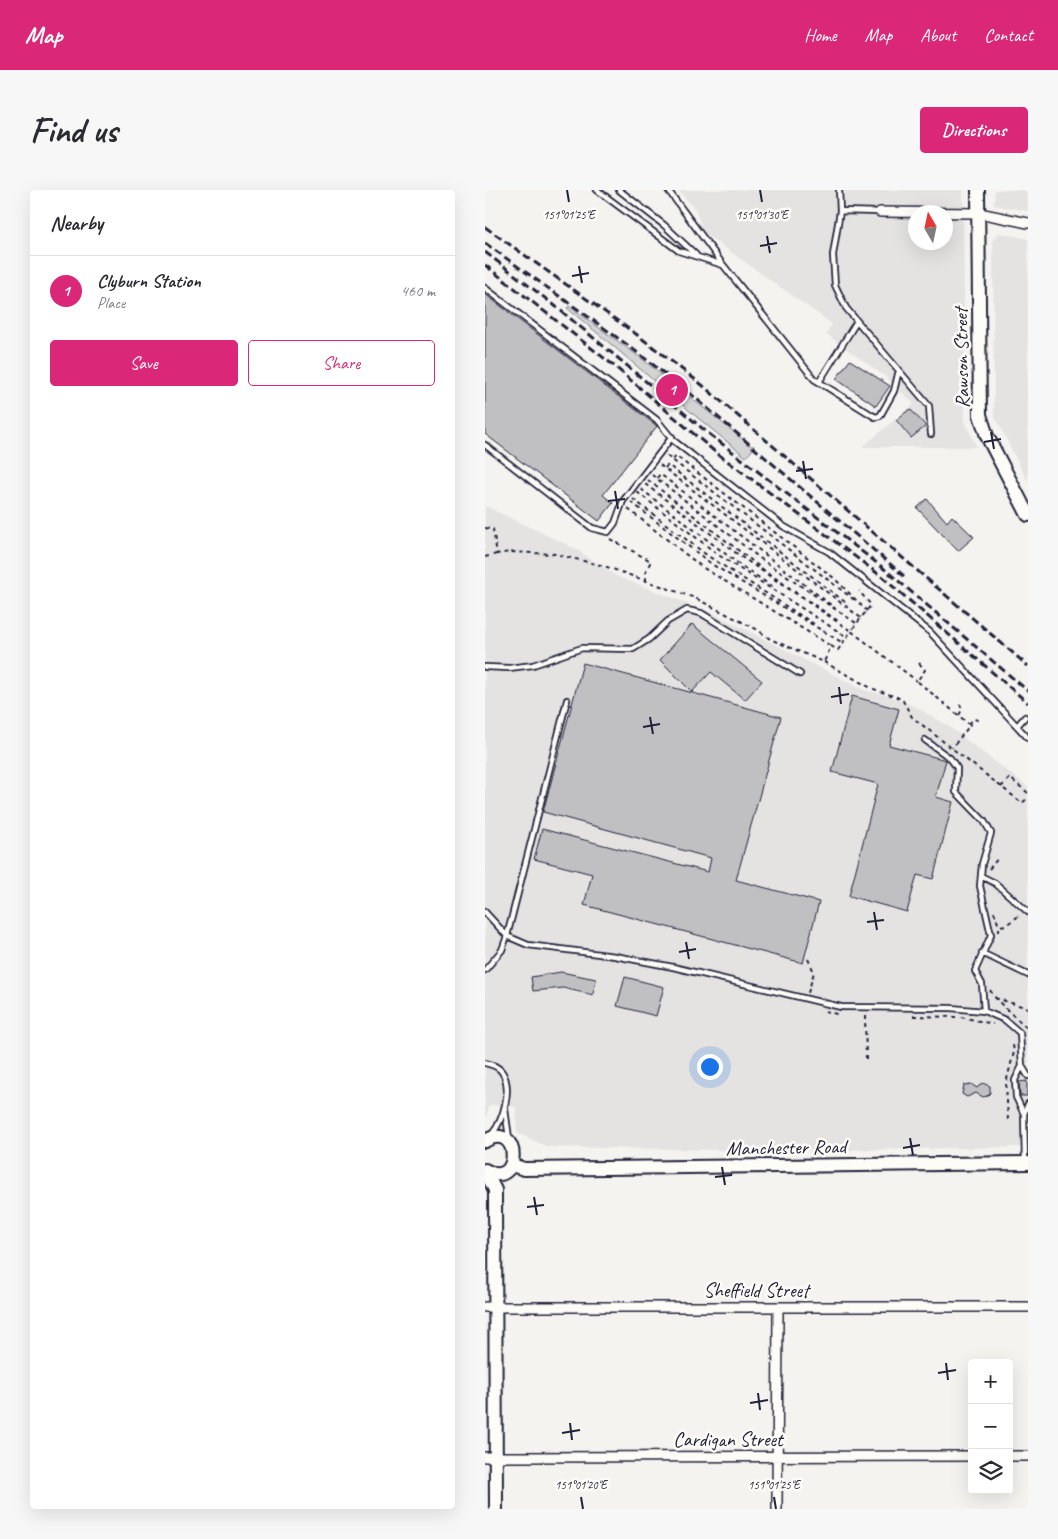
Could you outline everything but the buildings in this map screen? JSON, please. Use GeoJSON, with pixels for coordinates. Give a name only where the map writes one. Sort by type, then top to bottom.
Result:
{"type":"FeatureCollection","features":[{"type":"Feature","properties":{"kind":"main road","name":"Rawson Street"},"geometry":{"type":"LineString","coordinates":[[979,190],[980,415],[987,436],[1028,515]]}},
{"type":"Feature","properties":{"kind":"main road","name":"Manchester Road"},"geometry":{"type":"LineString","coordinates":[[485,1141],[496,1137],[502,1138],[511,1158],[525,1164],[544,1168],[1027,1163]]}},
{"type":"Feature","properties":{"kind":"main road"},"geometry":{"type":"LineString","coordinates":[[485,1170],[496,1174],[511,1158]]}},
{"type":"Feature","properties":{"kind":"main road"},"geometry":{"type":"LineString","coordinates":[[496,1509],[491,1457],[491,1308],[495,1190],[511,1158]]}},
{"type":"Feature","properties":{"kind":"main road"},"geometry":{"type":"LineString","coordinates":[[485,1170],[495,1190]]}},
{"type":"Feature","properties":{"kind":"street"},"geometry":{"type":"LineString","coordinates":[[880,212],[979,213],[1028,223]]}},
{"type":"Feature","properties":{"kind":"street","name":"Sheffield Street"},"geometry":{"type":"LineString","coordinates":[[491,1308],[1028,1307]]}},
{"type":"Feature","properties":{"kind":"street"},"geometry":{"type":"LineString","coordinates":[[777,1509],[778,1308]]}},
{"type":"Feature","properties":{"kind":"street","name":"Cardigan Street"},"geometry":{"type":"LineString","coordinates":[[491,1457],[968,1456]]}},
{"type":"Feature","properties":{"kind":"street"},"geometry":{"type":"LineString","coordinates":[[1013,1456],[1028,1456]]}},
{"type":"Feature","properties":{"kind":"lane"},"geometry":{"type":"LineString","coordinates":[[597,190],[679,252],[697,256],[724,266]]}},
{"type":"Feature","properties":{"kind":"lane"},"geometry":{"type":"LineString","coordinates":[[619,190],[664,225],[697,256]]}},
{"type":"Feature","properties":{"kind":"lane"},"geometry":{"type":"LineString","coordinates":[[668,190],[724,266],[815,379],[875,417],[880,416],[894,391],[899,370]]}},
{"type":"Feature","properties":{"kind":"lane"},"geometry":{"type":"LineString","coordinates":[[839,190],[840,212],[833,256],[835,285],[846,308],[929,406],[931,434]]}},
{"type":"Feature","properties":{"kind":"lane"},"geometry":{"type":"LineString","coordinates":[[840,212],[880,212]]}},
{"type":"Feature","properties":{"kind":"lane"},"geometry":{"type":"LineString","coordinates":[[485,288],[657,420],[672,437],[783,526],[829,552],[930,632],[1028,738]]}},
{"type":"Feature","properties":{"kind":"lane"},"geometry":{"type":"LineString","coordinates":[[819,382],[857,321]]}},
{"type":"Feature","properties":{"kind":"lane"},"geometry":{"type":"LineString","coordinates":[[485,445],[592,528],[608,532],[615,523],[621,504],[626,496],[672,437]]}},
{"type":"Feature","properties":{"kind":"lane"},"geometry":{"type":"LineString","coordinates":[[485,667],[509,668],[533,665],[582,648],[633,649],[649,639],[668,621],[687,610],[701,613],[800,674]]}},
{"type":"Feature","properties":{"kind":"lane"},"geometry":{"type":"LineString","coordinates":[[485,970],[502,950],[507,936],[567,700]]}},
{"type":"Feature","properties":{"kind":"lane"},"geometry":{"type":"LineString","coordinates":[[1017,726],[1025,717]]}},
{"type":"Feature","properties":{"kind":"lane"},"geometry":{"type":"LineString","coordinates":[[925,740],[950,758],[957,768],[955,792],[984,821],[991,833],[979,886],[991,935],[975,971],[982,984],[984,1011]]}},
{"type":"Feature","properties":{"kind":"lane"},"geometry":{"type":"LineString","coordinates":[[981,876],[995,883],[1028,912]]}},
{"type":"Feature","properties":{"kind":"lane"},"geometry":{"type":"LineString","coordinates":[[485,912],[507,936],[528,945],[615,956],[673,967],[841,1007],[951,1008],[984,1011],[1005,1020],[1020,1033],[1022,1066],[1028,1076]]}},
{"type":"Feature","properties":{"kind":"lane"},"geometry":{"type":"LineString","coordinates":[[982,953],[1028,975]]}},
{"type":"Feature","properties":{"kind":"lane"},"geometry":{"type":"LineString","coordinates":[[485,1063],[495,1066],[502,1072],[506,1080],[504,1105],[500,1122],[485,1141]]}},
{"type":"Feature","properties":{"kind":"lane"},"geometry":{"type":"LineString","coordinates":[[1022,1066],[1015,1080],[1016,1097],[1024,1114],[1027,1163]]}},
{"type":"Feature","properties":{"kind":"lane"},"geometry":{"type":"LineString","coordinates":[[1024,1114],[1028,1104]]}},
{"type":"Feature","properties":{"kind":"lane"},"geometry":{"type":"LineString","coordinates":[[504,1105],[511,1158]]}},
{"type":"Feature","properties":{"kind":"path"},"geometry":{"type":"LineString","coordinates":[[661,451],[867,611]]}},
{"type":"Feature","properties":{"kind":"path"},"geometry":{"type":"LineString","coordinates":[[673,460],[676,456],[834,578],[856,598],[857,602]]}},
{"type":"Feature","properties":{"kind":"path"},"geometry":{"type":"LineString","coordinates":[[654,461],[861,618]]}},
{"type":"Feature","properties":{"kind":"path"},"geometry":{"type":"LineString","coordinates":[[665,469],[668,465],[845,602],[848,608]]}},
{"type":"Feature","properties":{"kind":"path"},"geometry":{"type":"LineString","coordinates":[[646,470],[765,562],[836,609]]}},
{"type":"Feature","properties":{"kind":"path"},"geometry":{"type":"LineString","coordinates":[[657,478],[660,474],[857,624]]}},
{"type":"Feature","properties":{"kind":"path"},"geometry":{"type":"LineString","coordinates":[[678,479],[681,475]]}},
{"type":"Feature","properties":{"kind":"path"},"geometry":{"type":"LineString","coordinates":[[641,477],[654,484],[765,571],[836,618],[842,625]]}},
{"type":"Feature","properties":{"kind":"path"},"geometry":{"type":"LineString","coordinates":[[641,477],[651,488],[740,556],[851,631],[917,681],[969,724]]}},
{"type":"Feature","properties":{"kind":"path"},"geometry":{"type":"LineString","coordinates":[[651,488],[654,484]]}},
{"type":"Feature","properties":{"kind":"path"},"geometry":{"type":"LineString","coordinates":[[634,486],[791,600]]}},
{"type":"Feature","properties":{"kind":"path"},"geometry":{"type":"LineString","coordinates":[[634,486],[720,556],[847,636]]}},
{"type":"Feature","properties":{"kind":"path"},"geometry":{"type":"LineString","coordinates":[[664,498],[667,494]]}},
{"type":"Feature","properties":{"kind":"path"},"geometry":{"type":"LineString","coordinates":[[626,496],[652,513],[708,556],[817,627]]}},
{"type":"Feature","properties":{"kind":"path"},"geometry":{"type":"LineString","coordinates":[[626,496],[637,507],[713,566],[843,643]]}},
{"type":"Feature","properties":{"kind":"path"},"geometry":{"type":"LineString","coordinates":[[621,504],[702,567],[838,650],[871,605],[859,591]]}},
{"type":"Feature","properties":{"kind":"path"},"geometry":{"type":"LineString","coordinates":[[649,516],[652,513]]}},
{"type":"Feature","properties":{"kind":"path"},"geometry":{"type":"LineString","coordinates":[[485,528],[493,529],[497,554]]}},
{"type":"Feature","properties":{"kind":"path"},"geometry":{"type":"LineString","coordinates":[[602,530],[604,536],[651,561],[646,571],[646,580]]}},
{"type":"Feature","properties":{"kind":"path"},"geometry":{"type":"LineString","coordinates":[[485,557],[497,554],[533,552],[574,557],[695,598],[758,630],[770,639],[824,662],[871,688],[903,699],[912,717],[1021,803],[1028,798]]}},
{"type":"Feature","properties":{"kind":"path"},"geometry":{"type":"LineString","coordinates":[[824,662],[831,646]]}},
{"type":"Feature","properties":{"kind":"path"},"geometry":{"type":"LineString","coordinates":[[917,681],[925,670],[919,663]]}},
{"type":"Feature","properties":{"kind":"path"},"geometry":{"type":"LineString","coordinates":[[959,715],[962,710],[960,704]]}},
{"type":"Feature","properties":{"kind":"path"},"geometry":{"type":"LineString","coordinates":[[952,748],[973,719],[979,720]]}},
{"type":"Feature","properties":{"kind":"path"},"geometry":{"type":"LineString","coordinates":[[1001,787],[1010,778],[1028,793]]}},
{"type":"Feature","properties":{"kind":"path"},"geometry":{"type":"LineString","coordinates":[[995,998],[1028,1008]]}},
{"type":"Feature","properties":{"kind":"path"},"geometry":{"type":"LineString","coordinates":[[913,1016],[960,1017],[1000,1026]]}},
{"type":"Feature","properties":{"kind":"path"},"geometry":{"type":"LineString","coordinates":[[866,1022],[866,1059]]}},
{"type":"Feature","properties":{"kind":"path"},"geometry":{"type":"LineString","coordinates":[[1008,1120],[1006,1083],[1014,1052],[1014,1037]]}},
{"type":"Feature","properties":{"kind":"shaded area"},"geometry":{"type":"Polygon","coordinates":[[[678,190],[963,190],[965,422],[977,447],[862,447],[914,404],[887,378],[826,334],[832,324],[704,233],[695,209],[678,190]]]}},
{"type":"Feature","properties":{"kind":"shaded area"},"geometry":{"type":"Polygon","coordinates":[[[995,190],[1028,190],[1028,211],[994,205],[995,190]]]}},
{"type":"Feature","properties":{"kind":"shaded area"},"geometry":{"type":"Polygon","coordinates":[[[999,233],[1028,239],[1028,482],[994,415],[993,239],[999,233]]]}},
{"type":"Feature","properties":{"kind":"shaded area"},"geometry":{"type":"Polygon","coordinates":[[[569,306],[637,355],[754,448],[746,457],[567,308],[569,306]]]}},
{"type":"Feature","properties":{"kind":"shaded area"},"geometry":{"type":"Polygon","coordinates":[[[485,506],[576,549],[616,576],[715,614],[864,690],[889,696],[916,707],[947,725],[1028,787],[1028,1147],[787,1151],[548,1147],[517,1133],[516,1107],[489,1105],[485,1122],[485,506]]]}},
{"type":"Feature","properties":{"kind":"railway"},"geometry":{"type":"LineString","coordinates":[[485,227],[636,334],[701,384],[1028,666]]}},
{"type":"Feature","properties":{"kind":"railway"},"geometry":{"type":"LineString","coordinates":[[485,243],[629,346],[692,395],[904,576]]}},
{"type":"Feature","properties":{"kind":"railway"},"geometry":{"type":"LineString","coordinates":[[485,252],[554,305],[708,433],[882,567],[1028,691]]}},
{"type":"Feature","properties":{"kind":"railway"},"geometry":{"type":"LineString","coordinates":[[485,265],[613,365],[714,451],[881,576],[1028,703]]}},
{"type":"Feature","properties":{"kind":"place","name":"Clyburn Station"},"geometry":{"type":"Point","coordinates":[672,390]}}]}
